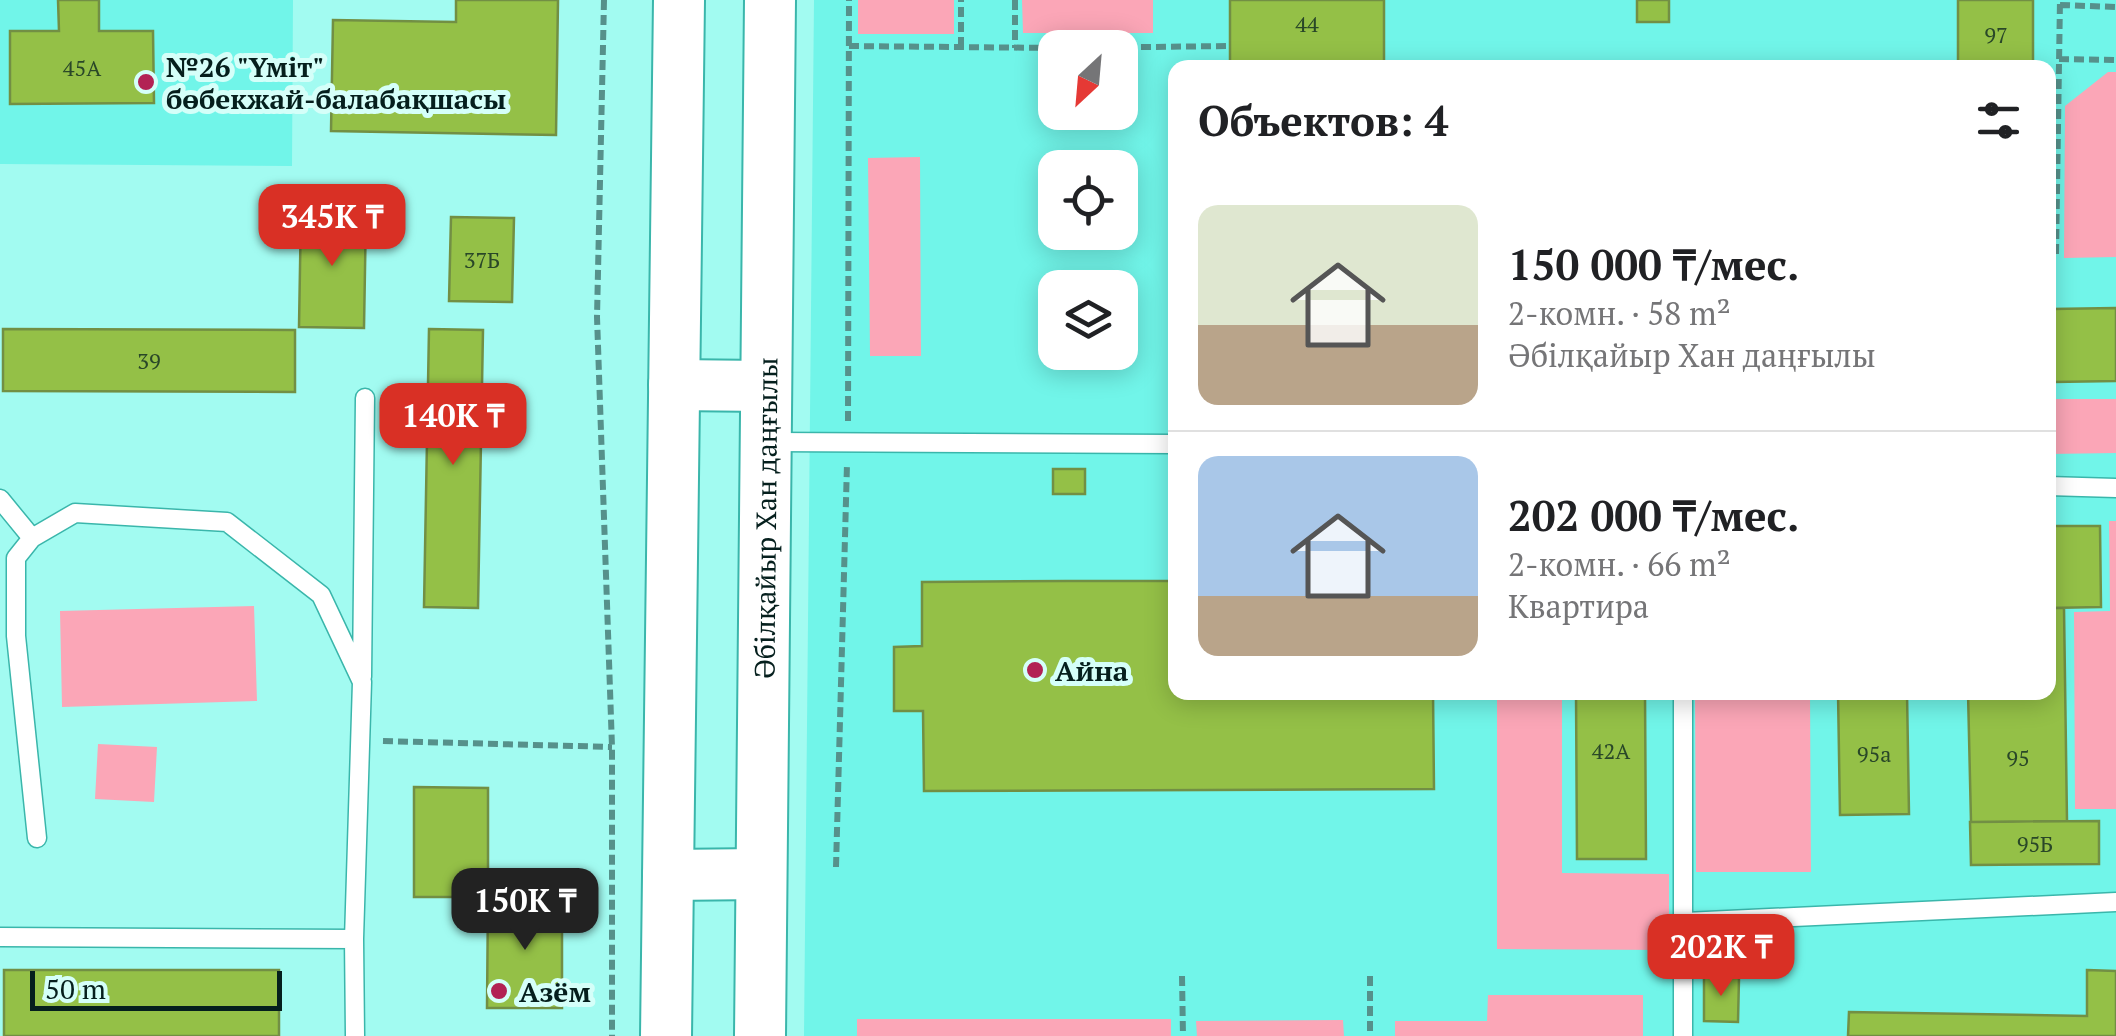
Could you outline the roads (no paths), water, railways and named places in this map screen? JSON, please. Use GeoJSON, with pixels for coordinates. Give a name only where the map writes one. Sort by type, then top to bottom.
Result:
{"type":"FeatureCollection","features":[{"type":"Feature","properties":{"kind":"main road"},"geometry":{"type":"LineString","coordinates":[[666,1036],[679,0]]}},
{"type":"Feature","properties":{"kind":"main road","name":"Әбілқайыр Хан даңғылы"},"geometry":{"type":"LineString","coordinates":[[760,1036],[770,0]]}},
{"type":"Feature","properties":{"kind":"main road"},"geometry":{"type":"LineString","coordinates":[[674,384],[766,386]]}},
{"type":"Feature","properties":{"kind":"main road"},"geometry":{"type":"LineString","coordinates":[[668,875],[760,874]]}},
{"type":"Feature","properties":{"kind":"lane"},"geometry":{"type":"LineString","coordinates":[[355,1036],[365,398]]}},
{"type":"Feature","properties":{"kind":"lane"},"geometry":{"type":"LineString","coordinates":[[765,442],[1168,444]]}},
{"type":"Feature","properties":{"kind":"lane"},"geometry":{"type":"LineString","coordinates":[[2056,486],[2116,488]]}},
{"type":"Feature","properties":{"kind":"lane"},"geometry":{"type":"LineString","coordinates":[[0,499],[32,538]]}},
{"type":"Feature","properties":{"kind":"lane"},"geometry":{"type":"LineString","coordinates":[[37,838],[16,636],[16,558],[32,538],[76,512],[227,522],[321,595],[362,682]]}},
{"type":"Feature","properties":{"kind":"lane"},"geometry":{"type":"LineString","coordinates":[[1683,700],[1683,1036]]}},
{"type":"Feature","properties":{"kind":"lane"},"geometry":{"type":"LineString","coordinates":[[1685,922],[2116,902]]}},
{"type":"Feature","properties":{"kind":"lane"},"geometry":{"type":"LineString","coordinates":[[0,936],[354,939]]}},
{"type":"Feature","properties":{"kind":"place","name":"№26 \"Үміт\" бөбекжай-балабақшасы"},"geometry":{"type":"Point","coordinates":[146,82]}},
{"type":"Feature","properties":{"kind":"place","name":"Айна"},"geometry":{"type":"Point","coordinates":[1035,670]}},
{"type":"Feature","properties":{"kind":"place","name":"Азём"},"geometry":{"type":"Point","coordinates":[499,991]}}]}
